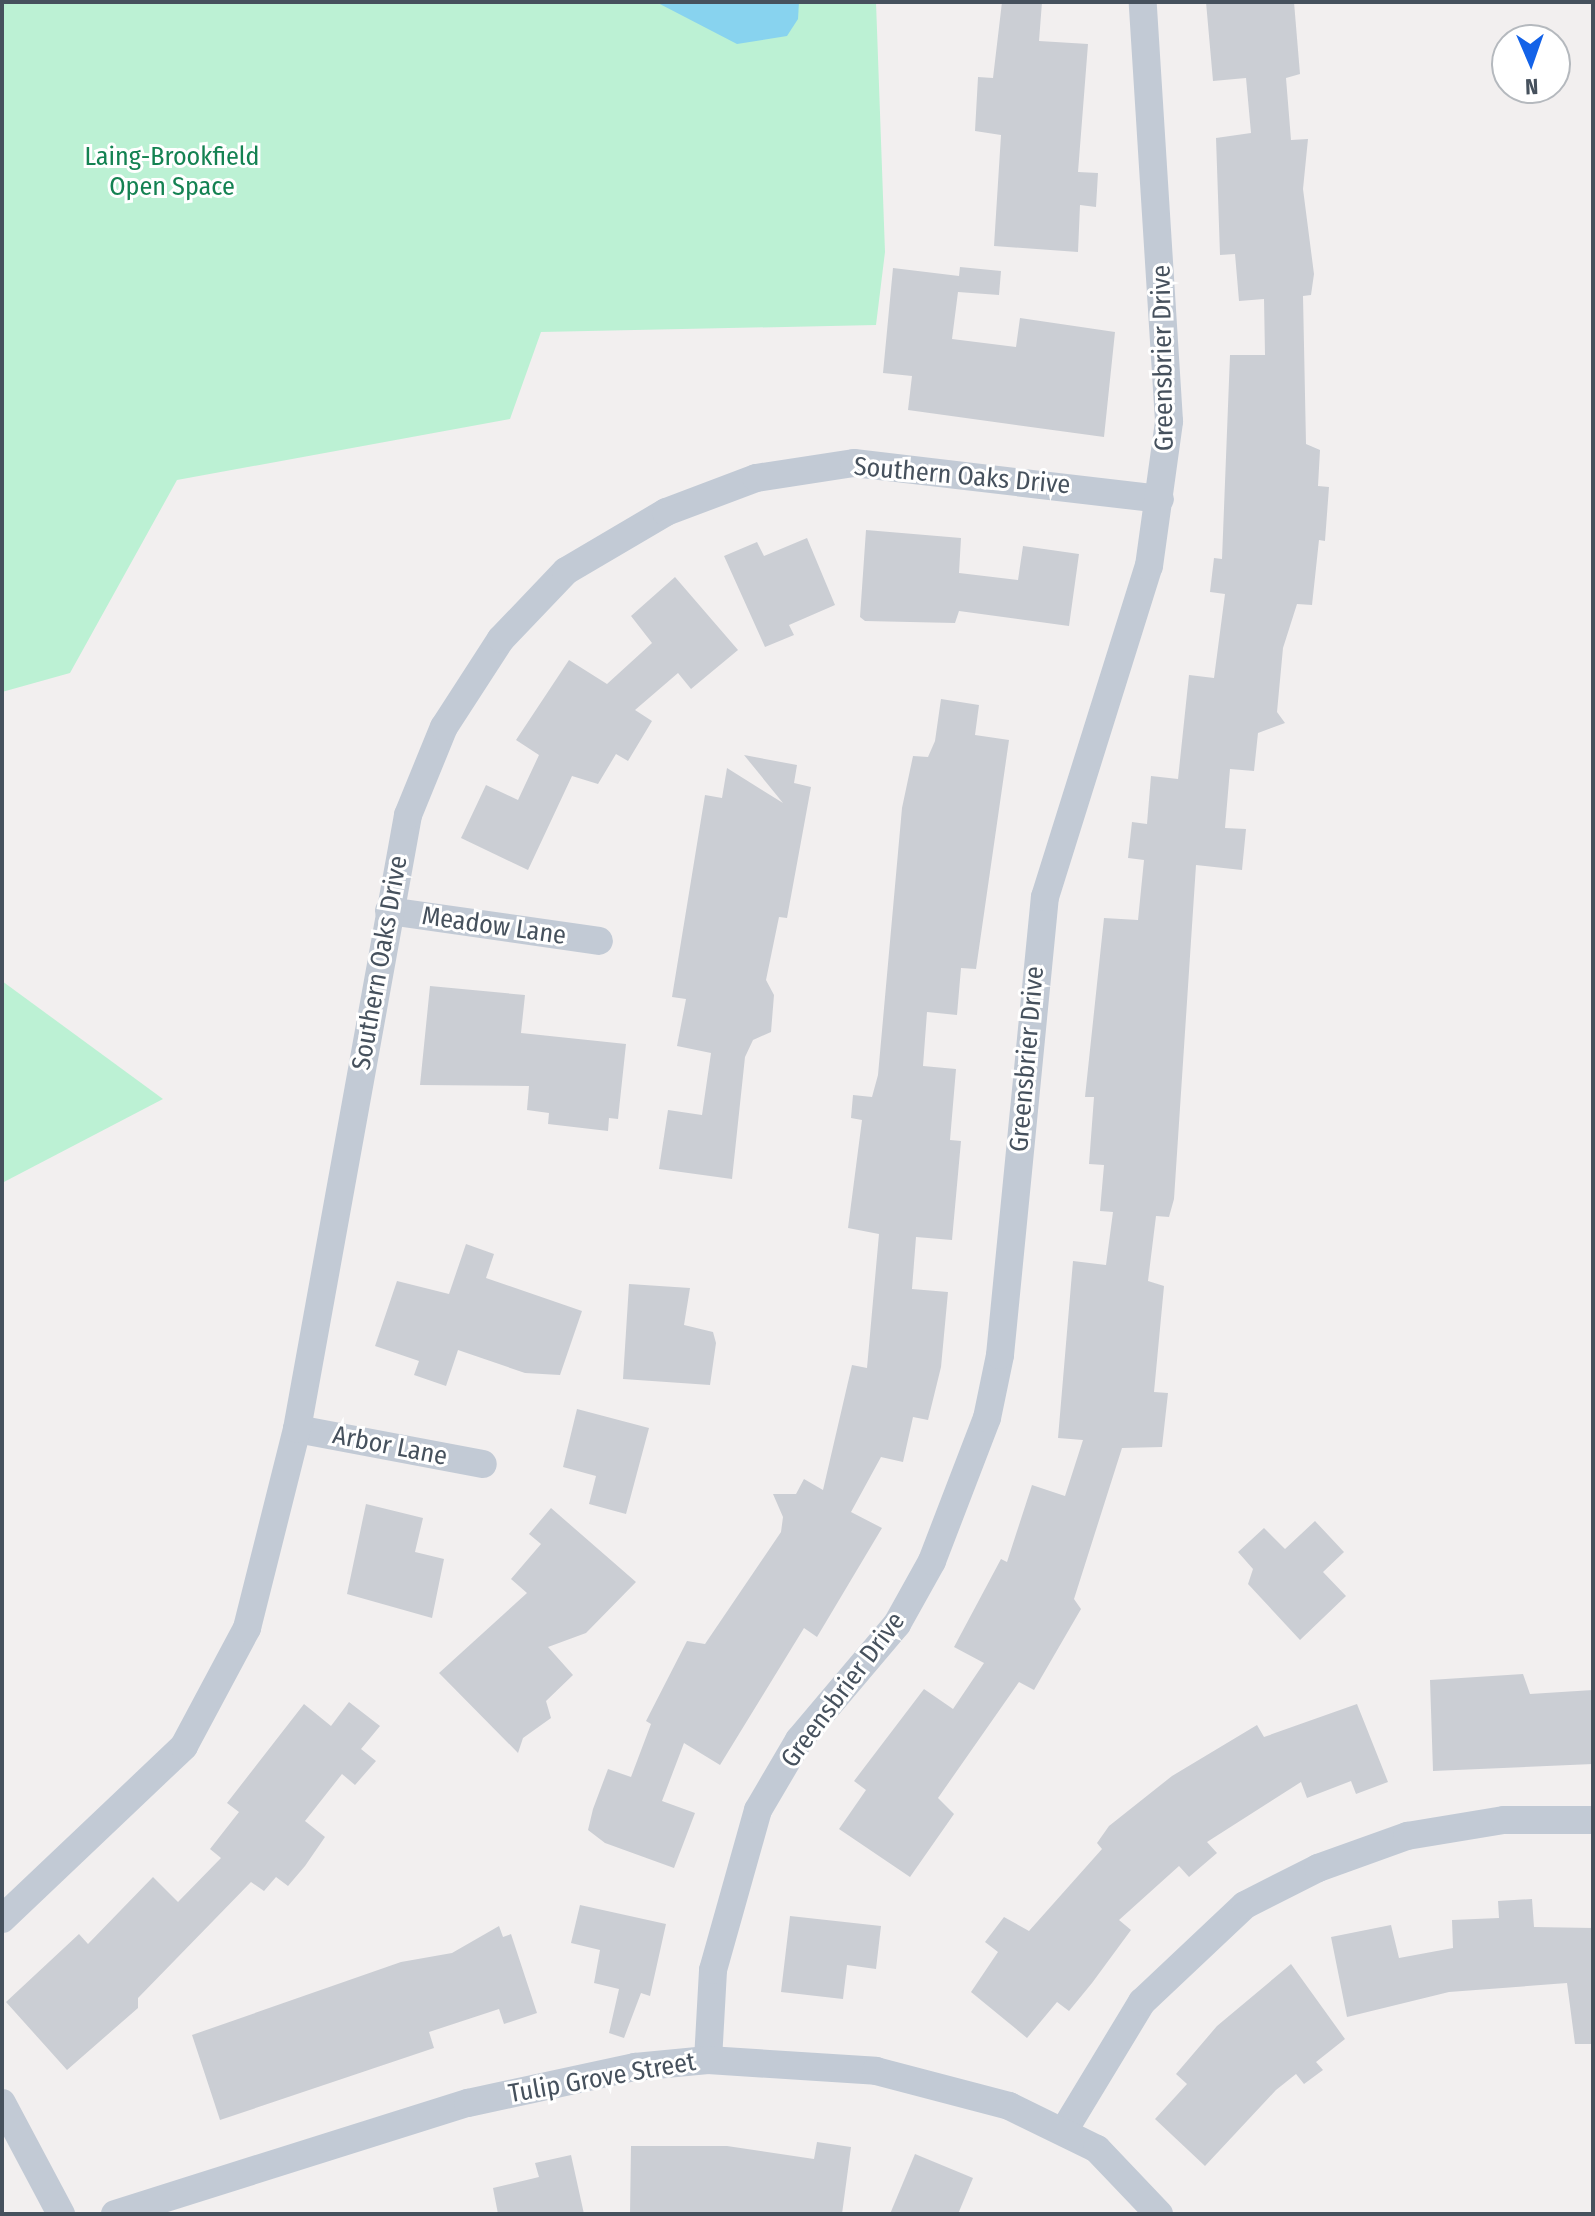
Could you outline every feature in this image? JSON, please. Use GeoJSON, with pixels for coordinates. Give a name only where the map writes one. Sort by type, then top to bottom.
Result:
{"type":"FeatureCollection","features":[{"type":"Feature","properties":{"kind":"street","name":"Greensbrier Drive"},"geometry":{"type":"LineString","coordinates":[[708,2060],[713,1970],[758,1810],[799,1740],[897,1624],[932,1561],[987,1418],[1002,1342],[1045,897],[1133,623],[1160,499],[1168,346],[1143,2]]}},
{"type":"Feature","properties":{"kind":"street","name":"Southern Oaks Drive"},"geometry":{"type":"LineString","coordinates":[[2,1919],[184,1746],[247,1628],[297,1429],[408,815],[444,727],[501,639],[566,571],[666,512],[756,478],[854,463],[1160,499]]}},
{"type":"Feature","properties":{"kind":"street","name":"Meadow Lane"},"geometry":{"type":"LineString","coordinates":[[389,911],[599,941]]}},
{"type":"Feature","properties":{"kind":"street","name":"Arbor Lane"},"geometry":{"type":"LineString","coordinates":[[297,1429],[483,1464]]}},
{"type":"Feature","properties":{"kind":"street"},"geometry":{"type":"LineString","coordinates":[[1065,2129],[1142,2002],[1245,1905],[1318,1868],[1407,1836],[1504,1820],[1593,1820]]}},
{"type":"Feature","properties":{"kind":"street","name":"Tulip Grove Street"},"geometry":{"type":"LineString","coordinates":[[115,2214],[468,2103],[635,2067],[708,2060],[876,2071],[951,2088],[1065,2129],[1097,2149],[1159,2214]]}},
{"type":"Feature","properties":{"kind":"street"},"geometry":{"type":"LineString","coordinates":[[2,2103],[61,2214]]}},
{"type":"Feature","properties":{"kind":"green space","name":"Laing-Brookfield Open Space"},"geometry":{"type":"Polygon","coordinates":[[[2,2],[876,2],[885,252],[876,325],[541,332],[510,419],[177,480],[70,673],[2,692],[2,2]]]}},
{"type":"Feature","properties":{"kind":"green space"},"geometry":{"type":"Polygon","coordinates":[[[2,981],[163,1099],[2,1183],[2,981]]]}},
{"type":"Feature","properties":{"kind":"water"},"geometry":{"type":"Polygon","coordinates":[[[656,2],[799,2],[798,19],[787,36],[737,44],[656,2]]]}},
{"type":"Feature","properties":{"kind":"building"},"geometry":{"type":"Polygon","coordinates":[[[1002,2],[1042,2],[1039,41],[1088,44],[1078,172],[1098,173],[1096,207],[1080,205],[1078,252],[994,246],[1001,135],[975,131],[978,77],[993,78],[1002,2]]]}},
{"type":"Feature","properties":{"kind":"building"},"geometry":{"type":"Polygon","coordinates":[[[1206,2],[1294,2],[1300,74],[1286,78],[1291,140],[1308,139],[1303,189],[1314,274],[1311,295],[1303,296],[1306,444],[1320,450],[1318,486],[1329,487],[1325,541],[1319,540],[1312,605],[1297,604],[1283,648],[1277,712],[1285,723],[1258,733],[1254,771],[1230,769],[1225,828],[1246,829],[1242,870],[1196,865],[1174,1199],[1169,1217],[1156,1216],[1148,1281],[1164,1286],[1154,1392],[1168,1393],[1162,1447],[1122,1448],[1074,1599],[1081,1609],[1034,1690],[1019,1682],[938,1798],[954,1814],[910,1877],[839,1829],[866,1790],[854,1781],[924,1689],[953,1709],[984,1663],[954,1647],[1001,1559],[1007,1562],[1032,1485],[1065,1496],[1083,1440],[1058,1438],[1073,1261],[1106,1265],[1113,1212],[1100,1211],[1104,1165],[1089,1164],[1094,1097],[1085,1097],[1104,918],[1138,920],[1144,860],[1128,858],[1132,822],[1147,824],[1151,776],[1178,779],[1189,675],[1214,678],[1225,594],[1210,592],[1214,558],[1222,559],[1230,355],[1265,355],[1264,299],[1239,301],[1235,254],[1220,255],[1216,138],[1251,133],[1246,78],[1213,81],[1206,2]]]}},
{"type":"Feature","properties":{"kind":"building"},"geometry":{"type":"Polygon","coordinates":[[[960,267],[1001,271],[999,295],[958,292],[952,339],[1016,347],[1020,318],[1115,332],[1104,437],[908,410],[912,376],[883,373],[893,268],[959,276],[960,267]]]}},
{"type":"Feature","properties":{"kind":"building"},"geometry":{"type":"Polygon","coordinates":[[[866,530],[961,538],[959,573],[1018,580],[1023,546],[1079,554],[1069,626],[959,611],[955,623],[865,621],[860,617],[866,530]]]}},
{"type":"Feature","properties":{"kind":"building"},"geometry":{"type":"Polygon","coordinates":[[[807,538],[835,605],[789,625],[794,635],[765,647],[724,556],[757,542],[764,556],[807,538]]]}},
{"type":"Feature","properties":{"kind":"building"},"geometry":{"type":"Polygon","coordinates":[[[675,577],[738,650],[691,689],[678,673],[635,710],[652,721],[628,761],[616,754],[598,784],[572,776],[528,870],[461,838],[486,785],[518,800],[539,755],[516,740],[569,660],[607,684],[652,643],[631,616],[675,577]]]}},
{"type":"Feature","properties":{"kind":"building"},"geometry":{"type":"Polygon","coordinates":[[[941,699],[979,705],[975,735],[1009,740],[976,969],[961,968],[957,1015],[927,1012],[923,1066],[956,1069],[950,1140],[961,1141],[952,1240],[916,1237],[912,1289],[948,1292],[941,1367],[928,1420],[913,1417],[903,1462],[881,1457],[851,1512],[882,1528],[817,1637],[804,1628],[720,1765],[684,1743],[662,1801],[695,1813],[674,1868],[605,1843],[588,1830],[608,1769],[631,1777],[651,1724],[646,1721],[687,1641],[705,1644],[781,1532],[783,1517],[773,1494],[796,1494],[804,1479],[823,1490],[852,1365],[867,1368],[879,1234],[848,1228],[862,1120],[851,1118],[853,1095],[872,1097],[878,1075],[902,808],[913,756],[928,757],[935,741],[941,699]]]}},
{"type":"Feature","properties":{"kind":"building"},"geometry":{"type":"Polygon","coordinates":[[[744,755],[797,765],[794,783],[811,787],[787,918],[779,917],[766,980],[774,995],[771,1032],[753,1040],[745,1057],[732,1179],[659,1169],[668,1110],[702,1115],[711,1053],[677,1046],[686,999],[672,997],[705,795],[722,798],[727,768],[783,803],[744,755]]]}},
{"type":"Feature","properties":{"kind":"building"},"geometry":{"type":"Polygon","coordinates":[[[430,986],[525,995],[521,1033],[626,1044],[618,1119],[609,1118],[608,1131],[548,1124],[549,1113],[527,1110],[529,1086],[420,1085],[430,986]]]}},
{"type":"Feature","properties":{"kind":"building"},"geometry":{"type":"Polygon","coordinates":[[[466,1244],[494,1254],[486,1278],[582,1311],[560,1375],[525,1373],[458,1350],[446,1386],[414,1375],[419,1361],[375,1346],[397,1281],[449,1294],[466,1244]]]}},
{"type":"Feature","properties":{"kind":"building"},"geometry":{"type":"Polygon","coordinates":[[[629,1284],[690,1288],[684,1325],[713,1332],[716,1343],[710,1385],[623,1379],[629,1284]]]}},
{"type":"Feature","properties":{"kind":"building"},"geometry":{"type":"Polygon","coordinates":[[[577,1409],[649,1428],[626,1514],[589,1504],[596,1476],[563,1467],[577,1409]]]}},
{"type":"Feature","properties":{"kind":"building"},"geometry":{"type":"Polygon","coordinates":[[[366,1504],[423,1518],[415,1552],[444,1559],[432,1618],[347,1594],[366,1504]]]}},
{"type":"Feature","properties":{"kind":"building"},"geometry":{"type":"Polygon","coordinates":[[[551,1508],[636,1582],[586,1633],[548,1647],[573,1675],[546,1701],[551,1718],[523,1738],[518,1753],[439,1673],[527,1593],[511,1579],[541,1544],[529,1534],[551,1508]]]}},
{"type":"Feature","properties":{"kind":"building"},"geometry":{"type":"Polygon","coordinates":[[[1315,1521],[1344,1552],[1323,1572],[1346,1596],[1300,1640],[1248,1584],[1253,1569],[1238,1552],[1264,1528],[1285,1549],[1315,1521]]]}},
{"type":"Feature","properties":{"kind":"building"},"geometry":{"type":"Polygon","coordinates":[[[1523,1674],[1530,1694],[1593,1690],[1593,1764],[1433,1771],[1430,1680],[1523,1674]]]}},
{"type":"Feature","properties":{"kind":"building"},"geometry":{"type":"Polygon","coordinates":[[[349,1702],[380,1726],[361,1749],[376,1761],[355,1785],[342,1774],[305,1821],[325,1837],[305,1866],[288,1886],[276,1877],[264,1891],[251,1882],[138,1998],[138,2008],[67,2070],[6,2002],[79,1934],[88,1944],[153,1877],[178,1902],[221,1858],[210,1849],[239,1812],[227,1803],[304,1704],[331,1726],[349,1702]]]}},
{"type":"Feature","properties":{"kind":"building"},"geometry":{"type":"Polygon","coordinates":[[[1357,1704],[1388,1782],[1356,1794],[1351,1781],[1307,1798],[1301,1782],[1207,1842],[1217,1853],[1189,1877],[1179,1866],[1119,1920],[1131,1930],[1092,1983],[1069,2011],[1057,2002],[1027,2038],[971,1992],[998,1952],[985,1942],[1004,1917],[1029,1931],[1102,1849],[1097,1843],[1109,1826],[1172,1776],[1257,1725],[1264,1737],[1357,1704]]]}},
{"type":"Feature","properties":{"kind":"building"},"geometry":{"type":"Polygon","coordinates":[[[1532,1899],[1534,1927],[1593,1928],[1593,2044],[1575,2044],[1567,1983],[1449,1992],[1347,2017],[1331,1937],[1391,1925],[1399,1958],[1453,1948],[1452,1920],[1499,1918],[1498,1901],[1532,1899]]]}},
{"type":"Feature","properties":{"kind":"building"},"geometry":{"type":"Polygon","coordinates":[[[580,1905],[666,1924],[650,1996],[641,1993],[624,2038],[609,2033],[619,1989],[594,1983],[600,1950],[571,1943],[580,1905]]]}},
{"type":"Feature","properties":{"kind":"building"},"geometry":{"type":"Polygon","coordinates":[[[790,1916],[881,1926],[876,1969],[847,1965],[843,1999],[781,1992],[790,1916]]]}},
{"type":"Feature","properties":{"kind":"building"},"geometry":{"type":"Polygon","coordinates":[[[499,1926],[503,1937],[511,1934],[537,2013],[504,2024],[499,2009],[429,2032],[434,2048],[220,2120],[192,2035],[401,1962],[452,1953],[499,1926]]]}},
{"type":"Feature","properties":{"kind":"building"},"geometry":{"type":"Polygon","coordinates":[[[1291,1964],[1345,2039],[1316,2062],[1323,2070],[1304,2084],[1296,2074],[1276,2090],[1205,2166],[1155,2119],[1187,2084],[1176,2074],[1217,2026],[1291,1964]]]}},
{"type":"Feature","properties":{"kind":"building"},"geometry":{"type":"Polygon","coordinates":[[[817,2142],[851,2147],[842,2214],[630,2214],[631,2146],[727,2146],[814,2159],[817,2142]]]}},
{"type":"Feature","properties":{"kind":"building"},"geometry":{"type":"Polygon","coordinates":[[[915,2154],[973,2178],[958,2214],[890,2214],[915,2154]]]}},
{"type":"Feature","properties":{"kind":"building"},"geometry":{"type":"Polygon","coordinates":[[[571,2155],[584,2214],[498,2214],[493,2188],[539,2177],[535,2163],[571,2155]]]}}]}
